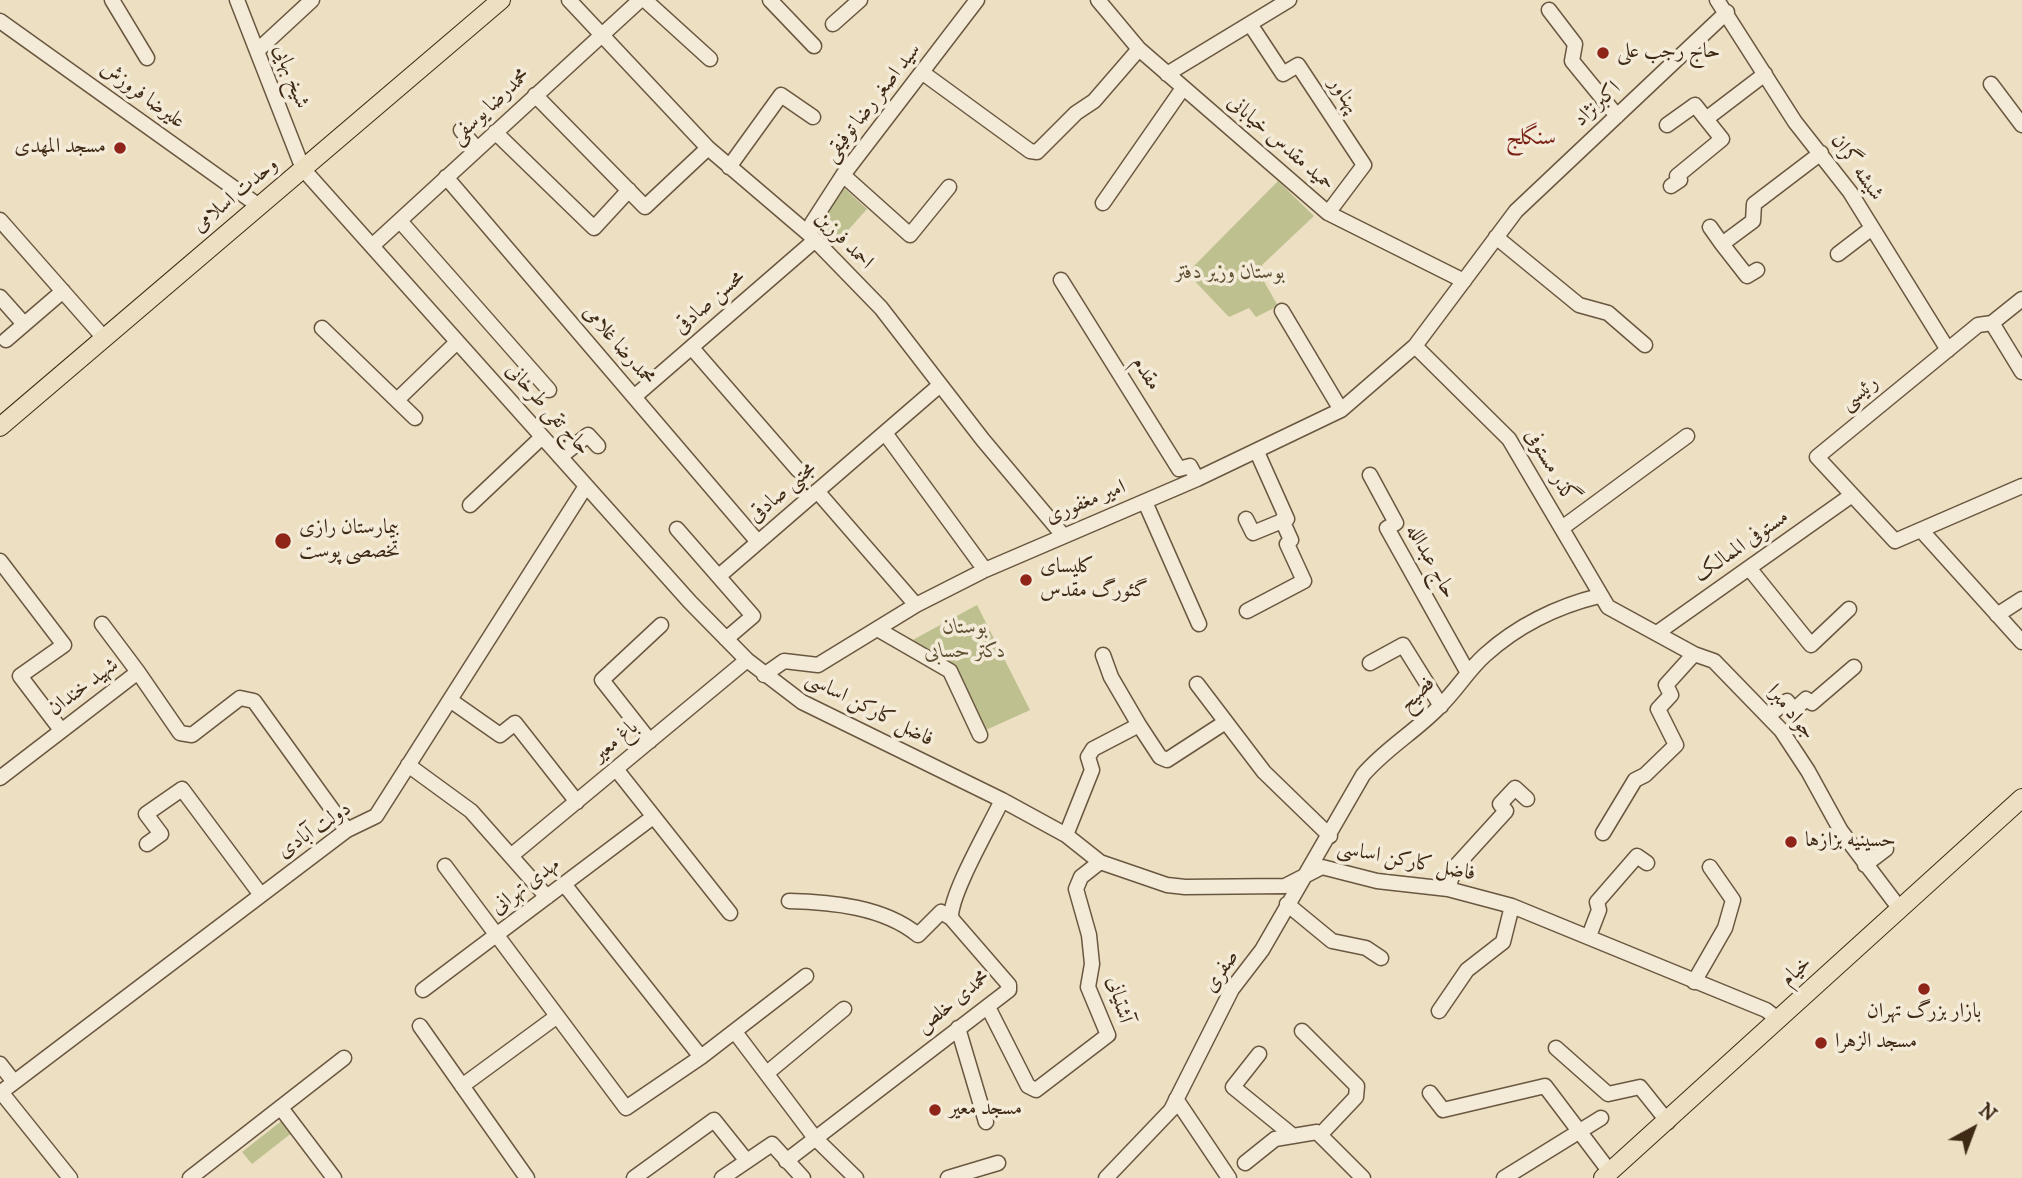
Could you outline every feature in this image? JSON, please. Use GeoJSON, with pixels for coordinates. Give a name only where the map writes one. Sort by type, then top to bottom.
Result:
{"type":"FeatureCollection","features":[{"type":"Feature","properties":{"kind":"main road","name":"وحدت اسلامی"},"geometry":{"type":"LineString","coordinates":[[0,427],[501,0]]}},
{"type":"Feature","properties":{"kind":"main road","name":"خیام"},"geometry":{"type":"LineString","coordinates":[[1606,1175],[1668,1122],[2022,798]]}},
{"type":"Feature","properties":{"kind":"street"},"geometry":{"type":"LineString","coordinates":[[112,0],[147,58]]}},
{"type":"Feature","properties":{"kind":"street","name":"شیخ بهایی"},"geometry":{"type":"LineString","coordinates":[[237,0],[303,169]]}},
{"type":"Feature","properties":{"kind":"street"},"geometry":{"type":"LineString","coordinates":[[258,50],[313,0]]}},
{"type":"Feature","properties":{"kind":"street","name":"احمد فرزین"},"geometry":{"type":"LineString","coordinates":[[569,0],[708,148],[812,238],[881,308],[1062,534]]}},
{"type":"Feature","properties":{"kind":"street"},"geometry":{"type":"LineString","coordinates":[[642,0],[710,59]]}},
{"type":"Feature","properties":{"kind":"street","name":"محمدرضا یوسفی"},"geometry":{"type":"LineString","coordinates":[[372,246],[602,33],[642,0]]}},
{"type":"Feature","properties":{"kind":"street"},"geometry":{"type":"LineString","coordinates":[[770,0],[814,46]]}},
{"type":"Feature","properties":{"kind":"street"},"geometry":{"type":"LineString","coordinates":[[833,24],[860,0]]}},
{"type":"Feature","properties":{"kind":"street","name":"سید اصغر رضا توفیقی"},"geometry":{"type":"LineString","coordinates":[[812,238],[812,223],[843,175],[977,0]]}},
{"type":"Feature","properties":{"kind":"street","name":"حمید مقدس خیابانی"},"geometry":{"type":"LineString","coordinates":[[1098,0],[1139,49],[1328,213],[1464,281]]}},
{"type":"Feature","properties":{"kind":"street"},"geometry":{"type":"LineString","coordinates":[[1167,74],[1289,0]]}},
{"type":"Feature","properties":{"kind":"street","name":"شیشه گران"},"geometry":{"type":"LineString","coordinates":[[1722,4],[1795,122],[1821,153],[1872,228],[1948,350]]}},
{"type":"Feature","properties":{"kind":"street","name":"اکبرنژاد"},"geometry":{"type":"LineString","coordinates":[[1415,346],[1516,211],[1617,116],[1722,4]]}},
{"type":"Feature","properties":{"kind":"street"},"geometry":{"type":"LineString","coordinates":[[1549,10],[1575,44],[1571,59],[1617,116]]}},
{"type":"Feature","properties":{"kind":"street","name":"پهناور"},"geometry":{"type":"LineString","coordinates":[[1250,24],[1283,74],[1298,65],[1364,165],[1328,213]]}},
{"type":"Feature","properties":{"kind":"street","name":"علیرضا فروزش"},"geometry":{"type":"LineString","coordinates":[[3,27],[259,206]]}},
{"type":"Feature","properties":{"kind":"street"},"geometry":{"type":"LineString","coordinates":[[923,73],[1030,151],[1037,152],[1076,113],[1094,101],[1139,49]]}},
{"type":"Feature","properties":{"kind":"street"},"geometry":{"type":"LineString","coordinates":[[1706,120],[1766,74]]}},
{"type":"Feature","properties":{"kind":"street"},"geometry":{"type":"LineString","coordinates":[[1991,84],[2022,125]]}},
{"type":"Feature","properties":{"kind":"street"},"geometry":{"type":"LineString","coordinates":[[1103,203],[1183,88]]}},
{"type":"Feature","properties":{"kind":"street"},"geometry":{"type":"LineString","coordinates":[[535,95],[645,207],[708,148]]}},
{"type":"Feature","properties":{"kind":"street"},"geometry":{"type":"LineString","coordinates":[[729,167],[780,95],[813,117]]}},
{"type":"Feature","properties":{"kind":"street"},"geometry":{"type":"LineString","coordinates":[[1667,125],[1695,105],[1721,139],[1677,176],[1680,180],[1671,186]]}},
{"type":"Feature","properties":{"kind":"street"},"geometry":{"type":"LineString","coordinates":[[461,130],[477,149]]}},
{"type":"Feature","properties":{"kind":"street"},"geometry":{"type":"LineString","coordinates":[[495,132],[594,228],[629,190]]}},
{"type":"Feature","properties":{"kind":"street"},"geometry":{"type":"LineString","coordinates":[[1723,244],[1753,221],[1754,204],[1821,153]]}},
{"type":"Feature","properties":{"kind":"street","name":"حاج تقی طرخانی"},"geometry":{"type":"LineString","coordinates":[[303,169],[586,486],[726,639],[764,675]]}},
{"type":"Feature","properties":{"kind":"street"},"geometry":{"type":"LineString","coordinates":[[843,175],[910,235],[949,187]]}},
{"type":"Feature","properties":{"kind":"street","name":"محمدرضا غلامی"},"geometry":{"type":"LineString","coordinates":[[446,177],[758,542]]}},
{"type":"Feature","properties":{"kind":"street"},"geometry":{"type":"LineString","coordinates":[[0,220],[104,338]]}},
{"type":"Feature","properties":{"kind":"street"},"geometry":{"type":"LineString","coordinates":[[400,220],[549,390]]}},
{"type":"Feature","properties":{"kind":"street"},"geometry":{"type":"LineString","coordinates":[[1710,227],[1747,276],[1757,270]]}},
{"type":"Feature","properties":{"kind":"street"},"geometry":{"type":"LineString","coordinates":[[1838,254],[1872,228]]}},
{"type":"Feature","properties":{"kind":"street"},"geometry":{"type":"LineString","coordinates":[[1496,237],[1579,305],[1608,313],[1645,345]]}},
{"type":"Feature","properties":{"kind":"street","name":"محسن صادقی"},"geometry":{"type":"LineString","coordinates":[[634,397],[812,238]]}},
{"type":"Feature","properties":{"kind":"street","name":"مقدم"},"geometry":{"type":"LineString","coordinates":[[1061,280],[1179,469],[1190,466],[1197,479]]}},
{"type":"Feature","properties":{"kind":"street"},"geometry":{"type":"LineString","coordinates":[[6,340],[63,291]]}},
{"type":"Feature","properties":{"kind":"street"},"geometry":{"type":"LineString","coordinates":[[0,297],[24,324]]}},
{"type":"Feature","properties":{"kind":"street","name":"رئیسی"},"geometry":{"type":"LineString","coordinates":[[1921,530],[1895,541],[1817,457],[1978,325],[1992,323],[2022,299]]}},
{"type":"Feature","properties":{"kind":"street"},"geometry":{"type":"LineString","coordinates":[[1282,312],[1341,410]]}},
{"type":"Feature","properties":{"kind":"street"},"geometry":{"type":"LineString","coordinates":[[1992,323],[2022,372]]}},
{"type":"Feature","properties":{"kind":"street"},"geometry":{"type":"LineString","coordinates":[[322,328],[415,418]]}},
{"type":"Feature","properties":{"kind":"street"},"geometry":{"type":"LineString","coordinates":[[397,400],[457,342]]}},
{"type":"Feature","properties":{"kind":"street","name":"امیر مغفوری"},"geometry":{"type":"LineString","coordinates":[[764,675],[784,661],[818,665],[916,606],[985,570],[1062,534],[1197,479],[1341,410],[1415,346]]}},
{"type":"Feature","properties":{"kind":"street","name":"گذر مستوفی"},"geometry":{"type":"LineString","coordinates":[[1415,346],[1509,439],[1599,596]]}},
{"type":"Feature","properties":{"kind":"street"},"geometry":{"type":"LineString","coordinates":[[692,348],[798,470]]}},
{"type":"Feature","properties":{"kind":"street","name":"مجتبی صادقی"},"geometry":{"type":"LineString","coordinates":[[719,576],[940,385]]}},
{"type":"Feature","properties":{"kind":"street"},"geometry":{"type":"LineString","coordinates":[[885,433],[985,570]]}},
{"type":"Feature","properties":{"kind":"street"},"geometry":{"type":"LineString","coordinates":[[560,457],[588,435],[598,446]]}},
{"type":"Feature","properties":{"kind":"street"},"geometry":{"type":"LineString","coordinates":[[470,505],[542,436]]}},
{"type":"Feature","properties":{"kind":"street"},"geometry":{"type":"LineString","coordinates":[[1562,528],[1687,436]]}},
{"type":"Feature","properties":{"kind":"street"},"geometry":{"type":"LineString","coordinates":[[1247,611],[1304,581],[1287,544],[1292,540],[1257,452]]}},
{"type":"Feature","properties":{"kind":"street","name":"حاج عبدالله"},"geometry":{"type":"LineString","coordinates":[[1370,475],[1396,523],[1387,528],[1468,673]]}},
{"type":"Feature","properties":{"kind":"street","name":"دولت آبادی"},"geometry":{"type":"LineString","coordinates":[[1,1093],[347,830],[376,816],[586,486]]}},
{"type":"Feature","properties":{"kind":"street"},"geometry":{"type":"LineString","coordinates":[[2022,486],[1921,530],[2022,642]]}},
{"type":"Feature","properties":{"kind":"street"},"geometry":{"type":"LineString","coordinates":[[817,491],[916,606]]}},
{"type":"Feature","properties":{"kind":"street","name":"مستوفی الممالک"},"geometry":{"type":"LineString","coordinates":[[1657,633],[1852,495]]}},
{"type":"Feature","properties":{"kind":"street"},"geometry":{"type":"LineString","coordinates":[[1145,502],[1199,624]]}},
{"type":"Feature","properties":{"kind":"street"},"geometry":{"type":"LineString","coordinates":[[1246,519],[1253,533],[1284,520]]}},
{"type":"Feature","properties":{"kind":"street"},"geometry":{"type":"LineString","coordinates":[[677,529],[753,616],[726,639]]}},
{"type":"Feature","properties":{"kind":"street"},"geometry":{"type":"LineString","coordinates":[[0,561],[64,645],[20,676],[61,730]]}},
{"type":"Feature","properties":{"kind":"street"},"geometry":{"type":"LineString","coordinates":[[1749,568],[1811,645],[1850,609]]}},
{"type":"Feature","properties":{"kind":"street","name":"فصیح"},"geometry":{"type":"LineString","coordinates":[[1309,871],[1363,775],[1381,754],[1441,706],[1485,654],[1519,629],[1562,607],[1599,596]]}},
{"type":"Feature","properties":{"kind":"street","name":"جواد مبرا"},"geometry":{"type":"LineString","coordinates":[[1599,596],[1616,614],[1724,668],[1768,716],[1808,771],[1841,831],[1864,865],[1900,909]]}},
{"type":"Feature","properties":{"kind":"street"},"geometry":{"type":"LineString","coordinates":[[1997,615],[2022,599]]}},
{"type":"Feature","properties":{"kind":"street"},"geometry":{"type":"LineString","coordinates":[[102,624],[138,673]]}},
{"type":"Feature","properties":{"kind":"street"},"geometry":{"type":"LineString","coordinates":[[650,741],[602,680],[661,625]]}},
{"type":"Feature","properties":{"kind":"street"},"geometry":{"type":"LineString","coordinates":[[879,630],[950,671],[980,735]]}},
{"type":"Feature","properties":{"kind":"street"},"geometry":{"type":"LineString","coordinates":[[1370,663],[1403,645],[1441,706]]}},
{"type":"Feature","properties":{"kind":"street"},"geometry":{"type":"LineString","coordinates":[[1603,833],[1635,780],[1645,775],[1676,745],[1658,709],[1671,695],[1666,685],[1693,654]]}},
{"type":"Feature","properties":{"kind":"street"},"geometry":{"type":"LineString","coordinates":[[1103,655],[1111,677],[1160,757],[1167,760],[1224,723]]}},
{"type":"Feature","properties":{"kind":"street","name":"باغ معیر"},"geometry":{"type":"LineString","coordinates":[[512,855],[747,660]]}},
{"type":"Feature","properties":{"kind":"street"},"geometry":{"type":"LineString","coordinates":[[1768,716],[1787,701],[1794,710],[1806,699],[1811,703],[1854,667]]}},
{"type":"Feature","properties":{"kind":"street","name":"شهید خندان"},"geometry":{"type":"LineString","coordinates":[[0,778],[138,673],[180,733],[185,736],[192,734],[240,698],[254,701],[347,830]]}},
{"type":"Feature","properties":{"kind":"street","name":"فاضل کارکن اساسی"},"geometry":{"type":"LineString","coordinates":[[764,675],[812,707],[1002,800],[1066,835],[1100,862],[1167,885],[1285,886],[1309,871],[1322,867],[1377,881],[1448,889],[1513,906],[1589,936],[1766,1010],[1779,1020]]}},
{"type":"Feature","properties":{"kind":"street"},"geometry":{"type":"LineString","coordinates":[[1197,684],[1224,723],[1275,785],[1330,836]]}},
{"type":"Feature","properties":{"kind":"street"},"geometry":{"type":"LineString","coordinates":[[450,700],[500,735],[515,723],[577,802]]}},
{"type":"Feature","properties":{"kind":"street"},"geometry":{"type":"LineString","coordinates":[[1066,835],[1092,770],[1089,753],[1139,725]]}},
{"type":"Feature","properties":{"kind":"street"},"geometry":{"type":"LineString","coordinates":[[408,765],[471,811],[547,897]]}},
{"type":"Feature","properties":{"kind":"street"},"geometry":{"type":"LineString","coordinates":[[616,769],[730,913]]}},
{"type":"Feature","properties":{"kind":"street"},"geometry":{"type":"LineString","coordinates":[[1448,889],[1455,867],[1506,811],[1500,804],[1515,788],[1527,799]]}},
{"type":"Feature","properties":{"kind":"street"},"geometry":{"type":"LineString","coordinates":[[147,844],[162,834],[146,814],[182,789],[261,895]]}},
{"type":"Feature","properties":{"kind":"street"},"geometry":{"type":"LineString","coordinates":[[951,918],[950,910],[1002,800]]}},
{"type":"Feature","properties":{"kind":"street","name":"مهدی تهرانی"},"geometry":{"type":"LineString","coordinates":[[423,990],[653,817]]}},
{"type":"Feature","properties":{"kind":"street"},"geometry":{"type":"LineString","coordinates":[[1864,865],[1886,849]]}},
{"type":"Feature","properties":{"kind":"street"},"geometry":{"type":"LineString","coordinates":[[1589,936],[1599,910],[1597,902],[1637,856],[1647,863]]}},
{"type":"Feature","properties":{"kind":"street","name":"آشتیانی"},"geometry":{"type":"LineString","coordinates":[[988,1007],[1028,1086],[1036,1090],[1108,1035],[1088,987],[1092,964],[1089,935],[1076,889],[1081,877],[1100,862]]}},
{"type":"Feature","properties":{"kind":"street"},"geometry":{"type":"LineString","coordinates":[[445,866],[623,1105],[631,1107],[701,1058],[806,976]]}},
{"type":"Feature","properties":{"kind":"street"},"geometry":{"type":"LineString","coordinates":[[1694,982],[1725,928],[1733,900],[1710,867]]}},
{"type":"Feature","properties":{"kind":"street","name":"صفری"},"geometry":{"type":"LineString","coordinates":[[1106,1178],[1164,1120],[1232,989],[1262,950],[1309,871]]}},
{"type":"Feature","properties":{"kind":"street"},"geometry":{"type":"LineString","coordinates":[[564,884],[701,1058]]}},
{"type":"Feature","properties":{"kind":"street"},"geometry":{"type":"LineString","coordinates":[[789,901],[833,902],[904,924],[918,935],[941,912],[951,918]]}},
{"type":"Feature","properties":{"kind":"street"},"geometry":{"type":"LineString","coordinates":[[1287,904],[1332,941],[1366,948],[1381,958]]}},
{"type":"Feature","properties":{"kind":"street"},"geometry":{"type":"LineString","coordinates":[[1440,1011],[1467,970],[1503,942],[1513,906]]}},
{"type":"Feature","properties":{"kind":"street","name":"محمدی خلص"},"geometry":{"type":"LineString","coordinates":[[786,1161],[1006,993],[1009,985],[951,918]]}},
{"type":"Feature","properties":{"kind":"street"},"geometry":{"type":"LineString","coordinates":[[766,1073],[844,1009]]}},
{"type":"Feature","properties":{"kind":"street"},"geometry":{"type":"LineString","coordinates":[[463,1086],[556,1017]]}},
{"type":"Feature","properties":{"kind":"street"},"geometry":{"type":"LineString","coordinates":[[420,1026],[527,1178]]}},
{"type":"Feature","properties":{"kind":"street"},"geometry":{"type":"LineString","coordinates":[[958,1028],[986,1122]]}},
{"type":"Feature","properties":{"kind":"street"},"geometry":{"type":"LineString","coordinates":[[1302,1031],[1357,1086],[1356,1097],[1321,1134]]}},
{"type":"Feature","properties":{"kind":"street"},"geometry":{"type":"LineString","coordinates":[[735,1032],[815,1138],[856,1178]]}},
{"type":"Feature","properties":{"kind":"street"},"geometry":{"type":"LineString","coordinates":[[1556,1048],[1608,1094],[1640,1087],[1668,1122]]}},
{"type":"Feature","properties":{"kind":"street"},"geometry":{"type":"LineString","coordinates":[[1259,1054],[1233,1087],[1292,1135]]}},
{"type":"Feature","properties":{"kind":"street"},"geometry":{"type":"LineString","coordinates":[[190,1178],[344,1058]]}},
{"type":"Feature","properties":{"kind":"street"},"geometry":{"type":"LineString","coordinates":[[0,1064],[15,1082]]}},
{"type":"Feature","properties":{"kind":"street"},"geometry":{"type":"LineString","coordinates":[[1430,1093],[1443,1110],[1545,1086],[1580,1130],[1606,1175]]}},
{"type":"Feature","properties":{"kind":"street"},"geometry":{"type":"LineString","coordinates":[[1,1093],[70,1178]]}},
{"type":"Feature","properties":{"kind":"street"},"geometry":{"type":"LineString","coordinates":[[1175,1099],[1229,1178]]}},
{"type":"Feature","properties":{"kind":"street"},"geometry":{"type":"LineString","coordinates":[[281,1108],[334,1178]]}},
{"type":"Feature","properties":{"kind":"street"},"geometry":{"type":"LineString","coordinates":[[1504,1178],[1601,1118]]}},
{"type":"Feature","properties":{"kind":"street"},"geometry":{"type":"LineString","coordinates":[[634,1178],[714,1120],[746,1160]]}},
{"type":"Feature","properties":{"kind":"street"},"geometry":{"type":"LineString","coordinates":[[1245,1163],[1275,1139],[1310,1132],[1321,1134],[1363,1178]]}},
{"type":"Feature","properties":{"kind":"street"},"geometry":{"type":"LineString","coordinates":[[722,1178],[772,1144],[803,1178]]}},
{"type":"Feature","properties":{"kind":"street"},"geometry":{"type":"LineString","coordinates":[[948,1178],[998,1163]]}},
{"type":"Feature","properties":{"kind":"green space","name":"بوستان وزیر دفتر"},"geometry":{"type":"Polygon","coordinates":[[[1278,181],[1314,216],[1262,265],[1262,278],[1278,306],[1256,317],[1249,308],[1229,317],[1187,273],[1278,181]]]}},
{"type":"Feature","properties":{"kind":"green space"},"geometry":{"type":"Polygon","coordinates":[[[844,188],[867,209],[833,247],[817,233],[821,220],[844,188]]]}},
{"type":"Feature","properties":{"kind":"green space","name":"بوستان دکتر حسابی"},"geometry":{"type":"Polygon","coordinates":[[[977,605],[1030,710],[986,730],[955,665],[909,642],[977,605]]]}},
{"type":"Feature","properties":{"kind":"green space"},"geometry":{"type":"Polygon","coordinates":[[[284,1119],[293,1132],[252,1164],[242,1152],[284,1119]]]}},
{"type":"Feature","properties":{"kind":"place","name":"حاج رجب علی"},"geometry":{"type":"Point","coordinates":[1603,53]}},
{"type":"Feature","properties":{"kind":"place","name":"مسجد المهدی"},"geometry":{"type":"Point","coordinates":[120,148]}},
{"type":"Feature","properties":{"kind":"place","name":"بیمارستان رازی تخصصی پوست"},"geometry":{"type":"Point","coordinates":[283,541]}},
{"type":"Feature","properties":{"kind":"place","name":"کلیسای گئورگ مقدس"},"geometry":{"type":"Point","coordinates":[1026,580]}},
{"type":"Feature","properties":{"kind":"place","name":"حسینیه بزازها"},"geometry":{"type":"Point","coordinates":[1791,842]}},
{"type":"Feature","properties":{"kind":"place","name":"بازار بزرگ تهران"},"geometry":{"type":"Point","coordinates":[1924,989]}},
{"type":"Feature","properties":{"kind":"place","name":"مسجد الزهرا"},"geometry":{"type":"Point","coordinates":[1821,1043]}},
{"type":"Feature","properties":{"kind":"place","name":"مسجد معیر"},"geometry":{"type":"Point","coordinates":[935,1110]}},
{"type":"Feature","properties":{"kind":"district","name":"سنگلج"},"geometry":{"type":"Point","coordinates":[1531,139]}}]}
